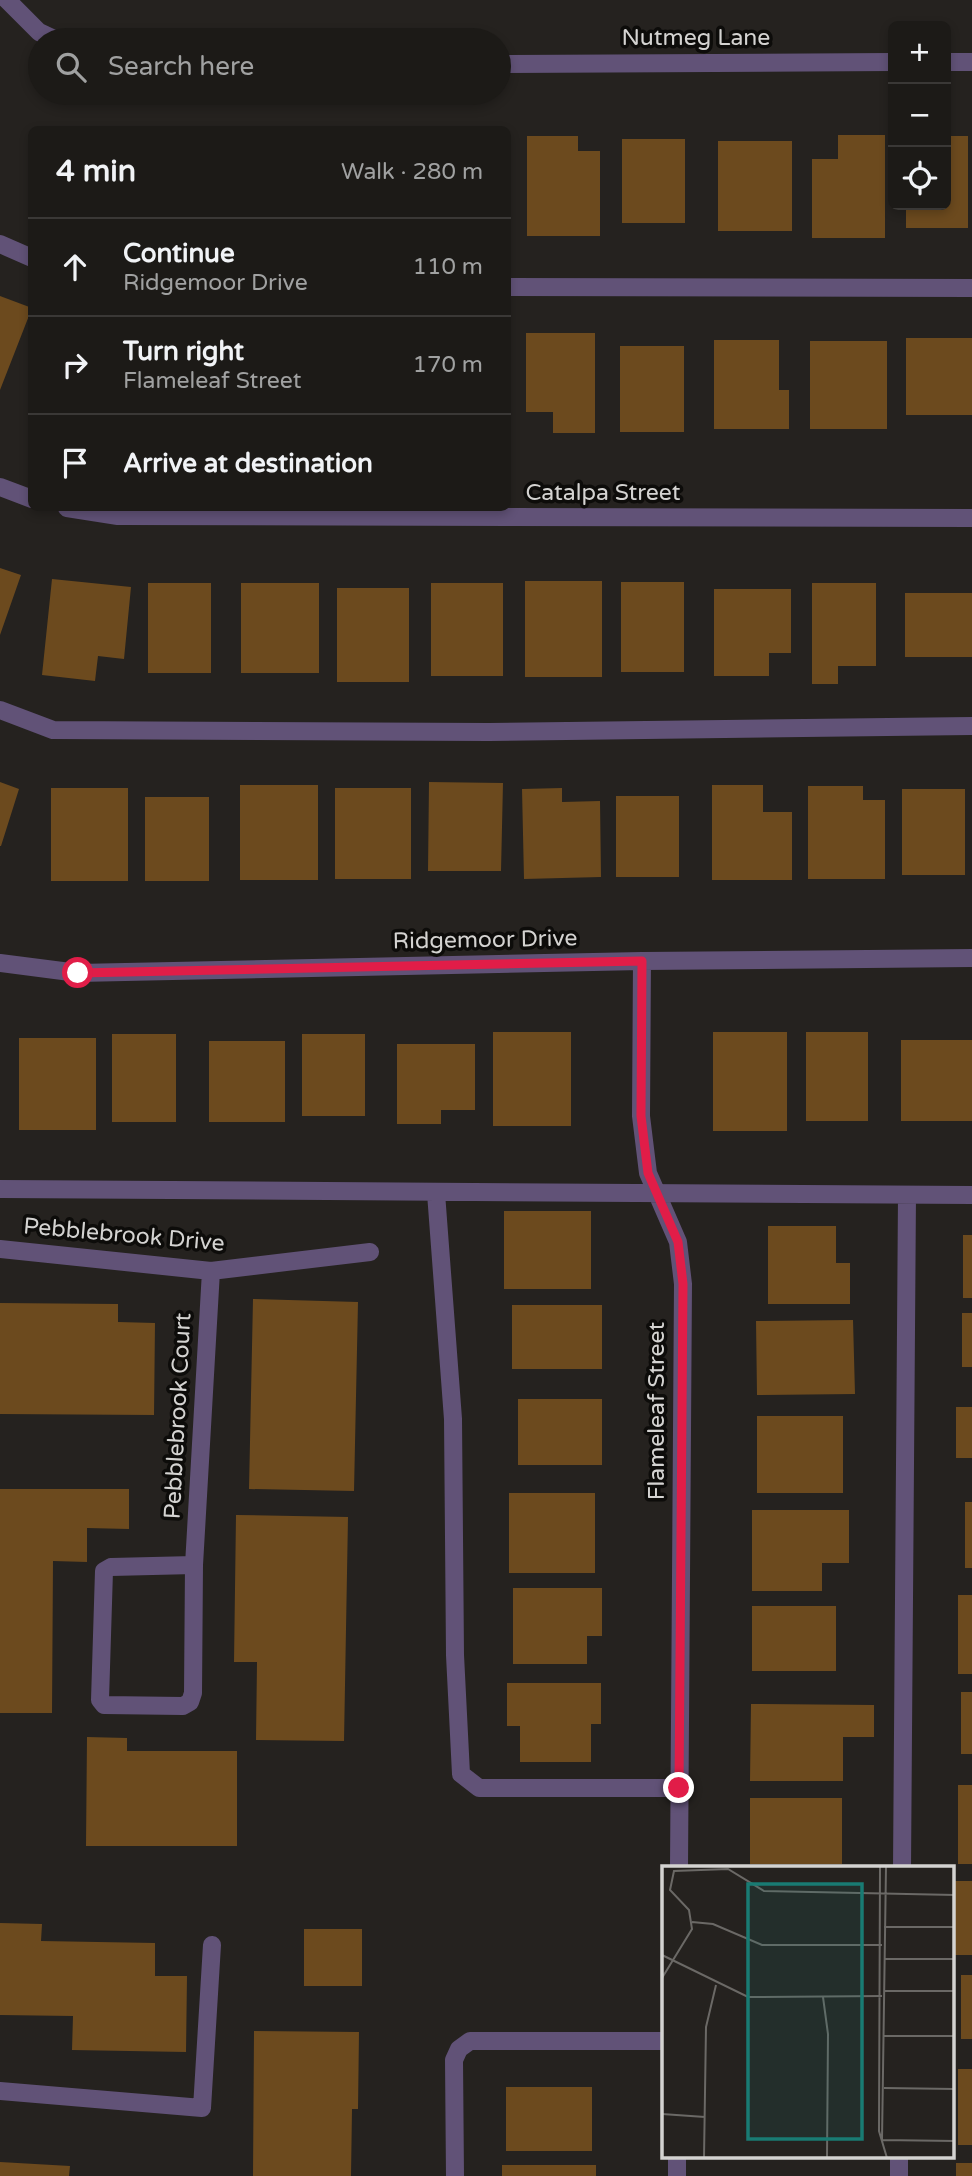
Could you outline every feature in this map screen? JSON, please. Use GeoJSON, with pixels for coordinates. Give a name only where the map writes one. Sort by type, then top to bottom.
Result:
{"type":"FeatureCollection","features":[{"type":"Feature","properties":{"kind":"street"},"geometry":{"type":"LineString","coordinates":[[7,0],[35,28]]}},
{"type":"Feature","properties":{"kind":"street","name":"Nutmeg Lane"},"geometry":{"type":"LineString","coordinates":[[511,64],[888,62]]}},
{"type":"Feature","properties":{"kind":"street"},"geometry":{"type":"LineString","coordinates":[[951,62],[972,62]]}},
{"type":"Feature","properties":{"kind":"street"},"geometry":{"type":"LineString","coordinates":[[0,244],[28,256]]}},
{"type":"Feature","properties":{"kind":"street"},"geometry":{"type":"LineString","coordinates":[[511,287],[972,288]]}},
{"type":"Feature","properties":{"kind":"street"},"geometry":{"type":"LineString","coordinates":[[0,487],[28,498]]}},
{"type":"Feature","properties":{"kind":"street","name":"Catalpa Street"},"geometry":{"type":"LineString","coordinates":[[86,511],[118,516],[972,518]]}},
{"type":"Feature","properties":{"kind":"street"},"geometry":{"type":"LineString","coordinates":[[0,710],[53,730],[489,732],[972,726]]}},
{"type":"Feature","properties":{"kind":"street","name":"Ridgemoor Drive"},"geometry":{"type":"LineString","coordinates":[[0,963],[78,973],[642,961],[972,958]]}},
{"type":"Feature","properties":{"kind":"street","name":"Flameleaf Street"},"geometry":{"type":"LineString","coordinates":[[642,961],[641,1116],[648,1173],[678,1242],[683,1284],[679,1866]]}},
{"type":"Feature","properties":{"kind":"street"},"geometry":{"type":"LineString","coordinates":[[0,1189],[972,1195]]}},
{"type":"Feature","properties":{"kind":"street"},"geometry":{"type":"LineString","coordinates":[[436,1193],[453,1419],[455,1655],[461,1774],[479,1788],[679,1788]]}},
{"type":"Feature","properties":{"kind":"street"},"geometry":{"type":"LineString","coordinates":[[902,1866],[907,1195]]}},
{"type":"Feature","properties":{"kind":"street","name":"Pebblebrook Drive"},"geometry":{"type":"LineString","coordinates":[[0,1249],[211,1270],[370,1252]]}},
{"type":"Feature","properties":{"kind":"street","name":"Pebblebrook Court"},"geometry":{"type":"LineString","coordinates":[[194,1565],[111,1567],[104,1571],[100,1700],[104,1705],[183,1706],[190,1702],[193,1693],[194,1565],[211,1270]]}},
{"type":"Feature","properties":{"kind":"street"},"geometry":{"type":"LineString","coordinates":[[0,2091],[202,2108],[212,1945]]}},
{"type":"Feature","properties":{"kind":"street"},"geometry":{"type":"LineString","coordinates":[[455,2176],[454,2060],[459,2049],[470,2041],[662,2040]]}},
{"type":"Feature","properties":{"kind":"street"},"geometry":{"type":"LineString","coordinates":[[677,2158],[677,2176]]}},
{"type":"Feature","properties":{"kind":"street"},"geometry":{"type":"LineString","coordinates":[[898,2176],[899,2158]]}},
{"type":"Feature","properties":{"kind":"building"},"geometry":{"type":"Polygon","coordinates":[[[838,135],[885,135],[885,238],[812,238],[812,159],[838,159],[838,135]]]}},
{"type":"Feature","properties":{"kind":"building"},"geometry":{"type":"Polygon","coordinates":[[[527,136],[578,136],[578,151],[600,151],[600,236],[527,236],[527,136]]]}},
{"type":"Feature","properties":{"kind":"building"},"geometry":{"type":"Polygon","coordinates":[[[951,136],[968,136],[968,228],[906,228],[906,210],[951,210],[951,136]]]}},
{"type":"Feature","properties":{"kind":"building"},"geometry":{"type":"Polygon","coordinates":[[[622,139],[685,139],[685,223],[622,223],[622,139]]]}},
{"type":"Feature","properties":{"kind":"building"},"geometry":{"type":"Polygon","coordinates":[[[718,141],[792,141],[792,231],[718,231],[718,141]]]}},
{"type":"Feature","properties":{"kind":"building"},"geometry":{"type":"Polygon","coordinates":[[[0,296],[28,306],[28,318],[0,390],[0,296]]]}},
{"type":"Feature","properties":{"kind":"building"},"geometry":{"type":"Polygon","coordinates":[[[526,333],[595,333],[595,433],[553,433],[553,412],[526,412],[526,333]]]}},
{"type":"Feature","properties":{"kind":"building"},"geometry":{"type":"Polygon","coordinates":[[[906,338],[972,338],[972,415],[906,415],[906,338]]]}},
{"type":"Feature","properties":{"kind":"building"},"geometry":{"type":"Polygon","coordinates":[[[714,340],[779,340],[779,390],[789,390],[789,429],[714,429],[714,340]]]}},
{"type":"Feature","properties":{"kind":"building"},"geometry":{"type":"Polygon","coordinates":[[[810,341],[887,341],[887,429],[810,429],[810,341]]]}},
{"type":"Feature","properties":{"kind":"building"},"geometry":{"type":"Polygon","coordinates":[[[620,346],[684,346],[684,432],[620,432],[620,346]]]}},
{"type":"Feature","properties":{"kind":"building"},"geometry":{"type":"Polygon","coordinates":[[[0,568],[21,575],[0,635],[0,568]]]}},
{"type":"Feature","properties":{"kind":"building"},"geometry":{"type":"Polygon","coordinates":[[[52,579],[131,587],[124,659],[98,656],[95,681],[42,675],[52,579]]]}},
{"type":"Feature","properties":{"kind":"building"},"geometry":{"type":"Polygon","coordinates":[[[525,581],[602,581],[602,677],[525,677],[525,581]]]}},
{"type":"Feature","properties":{"kind":"building"},"geometry":{"type":"Polygon","coordinates":[[[621,582],[684,582],[684,672],[621,672],[621,582]]]}},
{"type":"Feature","properties":{"kind":"building"},"geometry":{"type":"Polygon","coordinates":[[[148,583],[211,583],[211,673],[148,673],[148,583]]]}},
{"type":"Feature","properties":{"kind":"building"},"geometry":{"type":"Polygon","coordinates":[[[241,583],[319,583],[319,673],[241,673],[241,583]]]}},
{"type":"Feature","properties":{"kind":"building"},"geometry":{"type":"Polygon","coordinates":[[[431,583],[503,583],[503,676],[431,676],[431,583]]]}},
{"type":"Feature","properties":{"kind":"building"},"geometry":{"type":"Polygon","coordinates":[[[812,583],[876,583],[876,666],[838,666],[838,684],[812,684],[812,583]]]}},
{"type":"Feature","properties":{"kind":"building"},"geometry":{"type":"Polygon","coordinates":[[[337,588],[409,588],[409,682],[337,682],[337,588]]]}},
{"type":"Feature","properties":{"kind":"building"},"geometry":{"type":"Polygon","coordinates":[[[714,589],[791,589],[791,653],[769,653],[769,676],[714,676],[714,589]]]}},
{"type":"Feature","properties":{"kind":"building"},"geometry":{"type":"Polygon","coordinates":[[[905,593],[972,593],[972,657],[905,657],[905,593]]]}},
{"type":"Feature","properties":{"kind":"building"},"geometry":{"type":"Polygon","coordinates":[[[0,782],[19,789],[1,846],[0,846],[0,782]]]}},
{"type":"Feature","properties":{"kind":"building"},"geometry":{"type":"Polygon","coordinates":[[[429,782],[503,783],[501,871],[428,871],[429,782]]]}},
{"type":"Feature","properties":{"kind":"building"},"geometry":{"type":"Polygon","coordinates":[[[240,785],[318,785],[318,880],[240,880],[240,785]]]}},
{"type":"Feature","properties":{"kind":"building"},"geometry":{"type":"Polygon","coordinates":[[[712,785],[763,785],[763,812],[792,812],[792,880],[712,880],[712,785]]]}},
{"type":"Feature","properties":{"kind":"building"},"geometry":{"type":"Polygon","coordinates":[[[808,786],[863,786],[863,800],[885,800],[885,879],[808,879],[808,786]]]}},
{"type":"Feature","properties":{"kind":"building"},"geometry":{"type":"Polygon","coordinates":[[[51,788],[128,788],[128,881],[51,881],[51,788]]]}},
{"type":"Feature","properties":{"kind":"building"},"geometry":{"type":"Polygon","coordinates":[[[335,788],[411,788],[411,879],[335,879],[335,788]]]}},
{"type":"Feature","properties":{"kind":"building"},"geometry":{"type":"Polygon","coordinates":[[[562,788],[562,802],[600,801],[601,877],[524,879],[522,789],[562,788]]]}},
{"type":"Feature","properties":{"kind":"building"},"geometry":{"type":"Polygon","coordinates":[[[902,789],[965,789],[965,875],[902,875],[902,789]]]}},
{"type":"Feature","properties":{"kind":"building"},"geometry":{"type":"Polygon","coordinates":[[[616,796],[679,796],[679,877],[616,877],[616,796]]]}},
{"type":"Feature","properties":{"kind":"building"},"geometry":{"type":"Polygon","coordinates":[[[145,797],[209,797],[209,881],[145,881],[145,797]]]}},
{"type":"Feature","properties":{"kind":"building"},"geometry":{"type":"Polygon","coordinates":[[[493,1032],[571,1032],[571,1126],[493,1126],[493,1032]]]}},
{"type":"Feature","properties":{"kind":"building"},"geometry":{"type":"Polygon","coordinates":[[[713,1032],[787,1032],[787,1131],[713,1131],[713,1032]]]}},
{"type":"Feature","properties":{"kind":"building"},"geometry":{"type":"Polygon","coordinates":[[[806,1032],[868,1032],[868,1121],[806,1121],[806,1032]]]}},
{"type":"Feature","properties":{"kind":"building"},"geometry":{"type":"Polygon","coordinates":[[[112,1034],[176,1034],[176,1122],[112,1122],[112,1034]]]}},
{"type":"Feature","properties":{"kind":"building"},"geometry":{"type":"Polygon","coordinates":[[[302,1034],[365,1034],[365,1116],[302,1116],[302,1034]]]}},
{"type":"Feature","properties":{"kind":"building"},"geometry":{"type":"Polygon","coordinates":[[[19,1038],[96,1038],[96,1130],[19,1130],[19,1038]]]}},
{"type":"Feature","properties":{"kind":"building"},"geometry":{"type":"Polygon","coordinates":[[[901,1040],[972,1040],[972,1121],[901,1121],[901,1040]]]}},
{"type":"Feature","properties":{"kind":"building"},"geometry":{"type":"Polygon","coordinates":[[[209,1041],[285,1041],[285,1122],[209,1122],[209,1041]]]}},
{"type":"Feature","properties":{"kind":"building"},"geometry":{"type":"Polygon","coordinates":[[[397,1044],[475,1044],[475,1110],[441,1110],[441,1124],[397,1124],[397,1044]]]}},
{"type":"Feature","properties":{"kind":"building"},"geometry":{"type":"Polygon","coordinates":[[[504,1211],[591,1211],[591,1289],[504,1289],[504,1211]]]}},
{"type":"Feature","properties":{"kind":"building"},"geometry":{"type":"Polygon","coordinates":[[[768,1226],[836,1226],[836,1263],[850,1263],[850,1304],[768,1304],[768,1226]]]}},
{"type":"Feature","properties":{"kind":"building"},"geometry":{"type":"Polygon","coordinates":[[[963,1235],[972,1235],[972,1298],[963,1298],[963,1235]]]}},
{"type":"Feature","properties":{"kind":"building"},"geometry":{"type":"Polygon","coordinates":[[[253,1299],[358,1302],[354,1491],[249,1489],[253,1299]]]}},
{"type":"Feature","properties":{"kind":"building"},"geometry":{"type":"Polygon","coordinates":[[[0,1303],[118,1304],[118,1322],[155,1323],[154,1415],[0,1414],[0,1303]]]}},
{"type":"Feature","properties":{"kind":"building"},"geometry":{"type":"Polygon","coordinates":[[[512,1305],[602,1305],[602,1369],[512,1369],[512,1305]]]}},
{"type":"Feature","properties":{"kind":"building"},"geometry":{"type":"Polygon","coordinates":[[[962,1313],[972,1313],[972,1367],[962,1367],[962,1313]]]}},
{"type":"Feature","properties":{"kind":"building"},"geometry":{"type":"Polygon","coordinates":[[[853,1320],[855,1394],[757,1395],[756,1321],[853,1320]]]}},
{"type":"Feature","properties":{"kind":"building"},"geometry":{"type":"Polygon","coordinates":[[[518,1399],[602,1399],[602,1465],[518,1465],[518,1399]]]}},
{"type":"Feature","properties":{"kind":"building"},"geometry":{"type":"Polygon","coordinates":[[[956,1407],[972,1407],[972,1458],[956,1458],[956,1407]]]}},
{"type":"Feature","properties":{"kind":"building"},"geometry":{"type":"Polygon","coordinates":[[[757,1416],[843,1416],[843,1493],[757,1493],[757,1416]]]}},
{"type":"Feature","properties":{"kind":"building"},"geometry":{"type":"Polygon","coordinates":[[[0,1489],[129,1489],[129,1529],[87,1528],[87,1562],[53,1561],[52,1713],[0,1713],[0,1489]]]}},
{"type":"Feature","properties":{"kind":"building"},"geometry":{"type":"Polygon","coordinates":[[[509,1493],[595,1493],[595,1573],[509,1573],[509,1493]]]}},
{"type":"Feature","properties":{"kind":"building"},"geometry":{"type":"Polygon","coordinates":[[[965,1502],[972,1502],[972,1568],[965,1568],[965,1502]]]}},
{"type":"Feature","properties":{"kind":"building"},"geometry":{"type":"Polygon","coordinates":[[[752,1510],[849,1510],[849,1563],[822,1563],[822,1591],[752,1591],[752,1510]]]}},
{"type":"Feature","properties":{"kind":"building"},"geometry":{"type":"Polygon","coordinates":[[[236,1515],[348,1517],[344,1741],[256,1740],[257,1662],[234,1662],[236,1515]]]}},
{"type":"Feature","properties":{"kind":"building"},"geometry":{"type":"Polygon","coordinates":[[[513,1588],[602,1588],[602,1636],[587,1636],[587,1664],[513,1664],[513,1588]]]}},
{"type":"Feature","properties":{"kind":"building"},"geometry":{"type":"Polygon","coordinates":[[[958,1595],[972,1595],[972,1674],[958,1674],[958,1595]]]}},
{"type":"Feature","properties":{"kind":"building"},"geometry":{"type":"Polygon","coordinates":[[[752,1606],[836,1606],[836,1671],[752,1671],[752,1606]]]}},
{"type":"Feature","properties":{"kind":"building"},"geometry":{"type":"Polygon","coordinates":[[[507,1683],[601,1683],[601,1724],[591,1724],[591,1762],[520,1762],[520,1726],[507,1726],[507,1683]]]}},
{"type":"Feature","properties":{"kind":"building"},"geometry":{"type":"Polygon","coordinates":[[[961,1692],[972,1692],[972,1754],[961,1754],[961,1692]]]}},
{"type":"Feature","properties":{"kind":"building"},"geometry":{"type":"Polygon","coordinates":[[[751,1704],[874,1705],[874,1737],[843,1737],[843,1781],[750,1781],[751,1704]]]}},
{"type":"Feature","properties":{"kind":"building"},"geometry":{"type":"Polygon","coordinates":[[[87,1737],[127,1738],[127,1751],[237,1751],[237,1846],[86,1846],[87,1737]]]}},
{"type":"Feature","properties":{"kind":"building"},"geometry":{"type":"Polygon","coordinates":[[[958,1785],[972,1785],[972,1864],[958,1864],[958,1785]]]}},
{"type":"Feature","properties":{"kind":"building"},"geometry":{"type":"Polygon","coordinates":[[[750,1798],[842,1798],[842,1864],[750,1864],[750,1798]]]}},
{"type":"Feature","properties":{"kind":"building"},"geometry":{"type":"Polygon","coordinates":[[[954,1881],[972,1881],[972,1955],[954,1955],[954,1881]]]}},
{"type":"Feature","properties":{"kind":"building"},"geometry":{"type":"Polygon","coordinates":[[[0,1923],[42,1924],[41,1941],[155,1943],[155,1976],[187,1976],[186,2052],[72,2050],[73,2016],[0,2015],[0,1923]]]}},
{"type":"Feature","properties":{"kind":"building"},"geometry":{"type":"Polygon","coordinates":[[[304,1929],[362,1929],[362,1986],[304,1986],[304,1929]]]}},
{"type":"Feature","properties":{"kind":"building"},"geometry":{"type":"Polygon","coordinates":[[[961,1975],[972,1975],[972,2039],[961,2039],[961,1975]]]}},
{"type":"Feature","properties":{"kind":"building"},"geometry":{"type":"Polygon","coordinates":[[[254,2031],[359,2032],[358,2109],[352,2109],[351,2176],[253,2176],[254,2031]]]}},
{"type":"Feature","properties":{"kind":"building"},"geometry":{"type":"Polygon","coordinates":[[[958,2069],[972,2069],[972,2145],[958,2145],[958,2069]]]}},
{"type":"Feature","properties":{"kind":"building"},"geometry":{"type":"Polygon","coordinates":[[[506,2087],[592,2087],[592,2151],[506,2151],[506,2087]]]}},
{"type":"Feature","properties":{"kind":"building"},"geometry":{"type":"Polygon","coordinates":[[[0,2162],[70,2166],[69,2176],[0,2176],[0,2162]]]}},
{"type":"Feature","properties":{"kind":"building"},"geometry":{"type":"Polygon","coordinates":[[[956,2163],[972,2163],[972,2176],[956,2176],[956,2163]]]}},
{"type":"Feature","properties":{"kind":"building"},"geometry":{"type":"Polygon","coordinates":[[[502,2165],[596,2165],[596,2176],[502,2176],[502,2165]]]}},
{"type":"Feature","properties":{"kind":"route"},"geometry":{"type":"LineString","coordinates":[[78,973],[642,961],[641,1116],[648,1173],[678,1242],[683,1284],[679,1788]]}}]}
